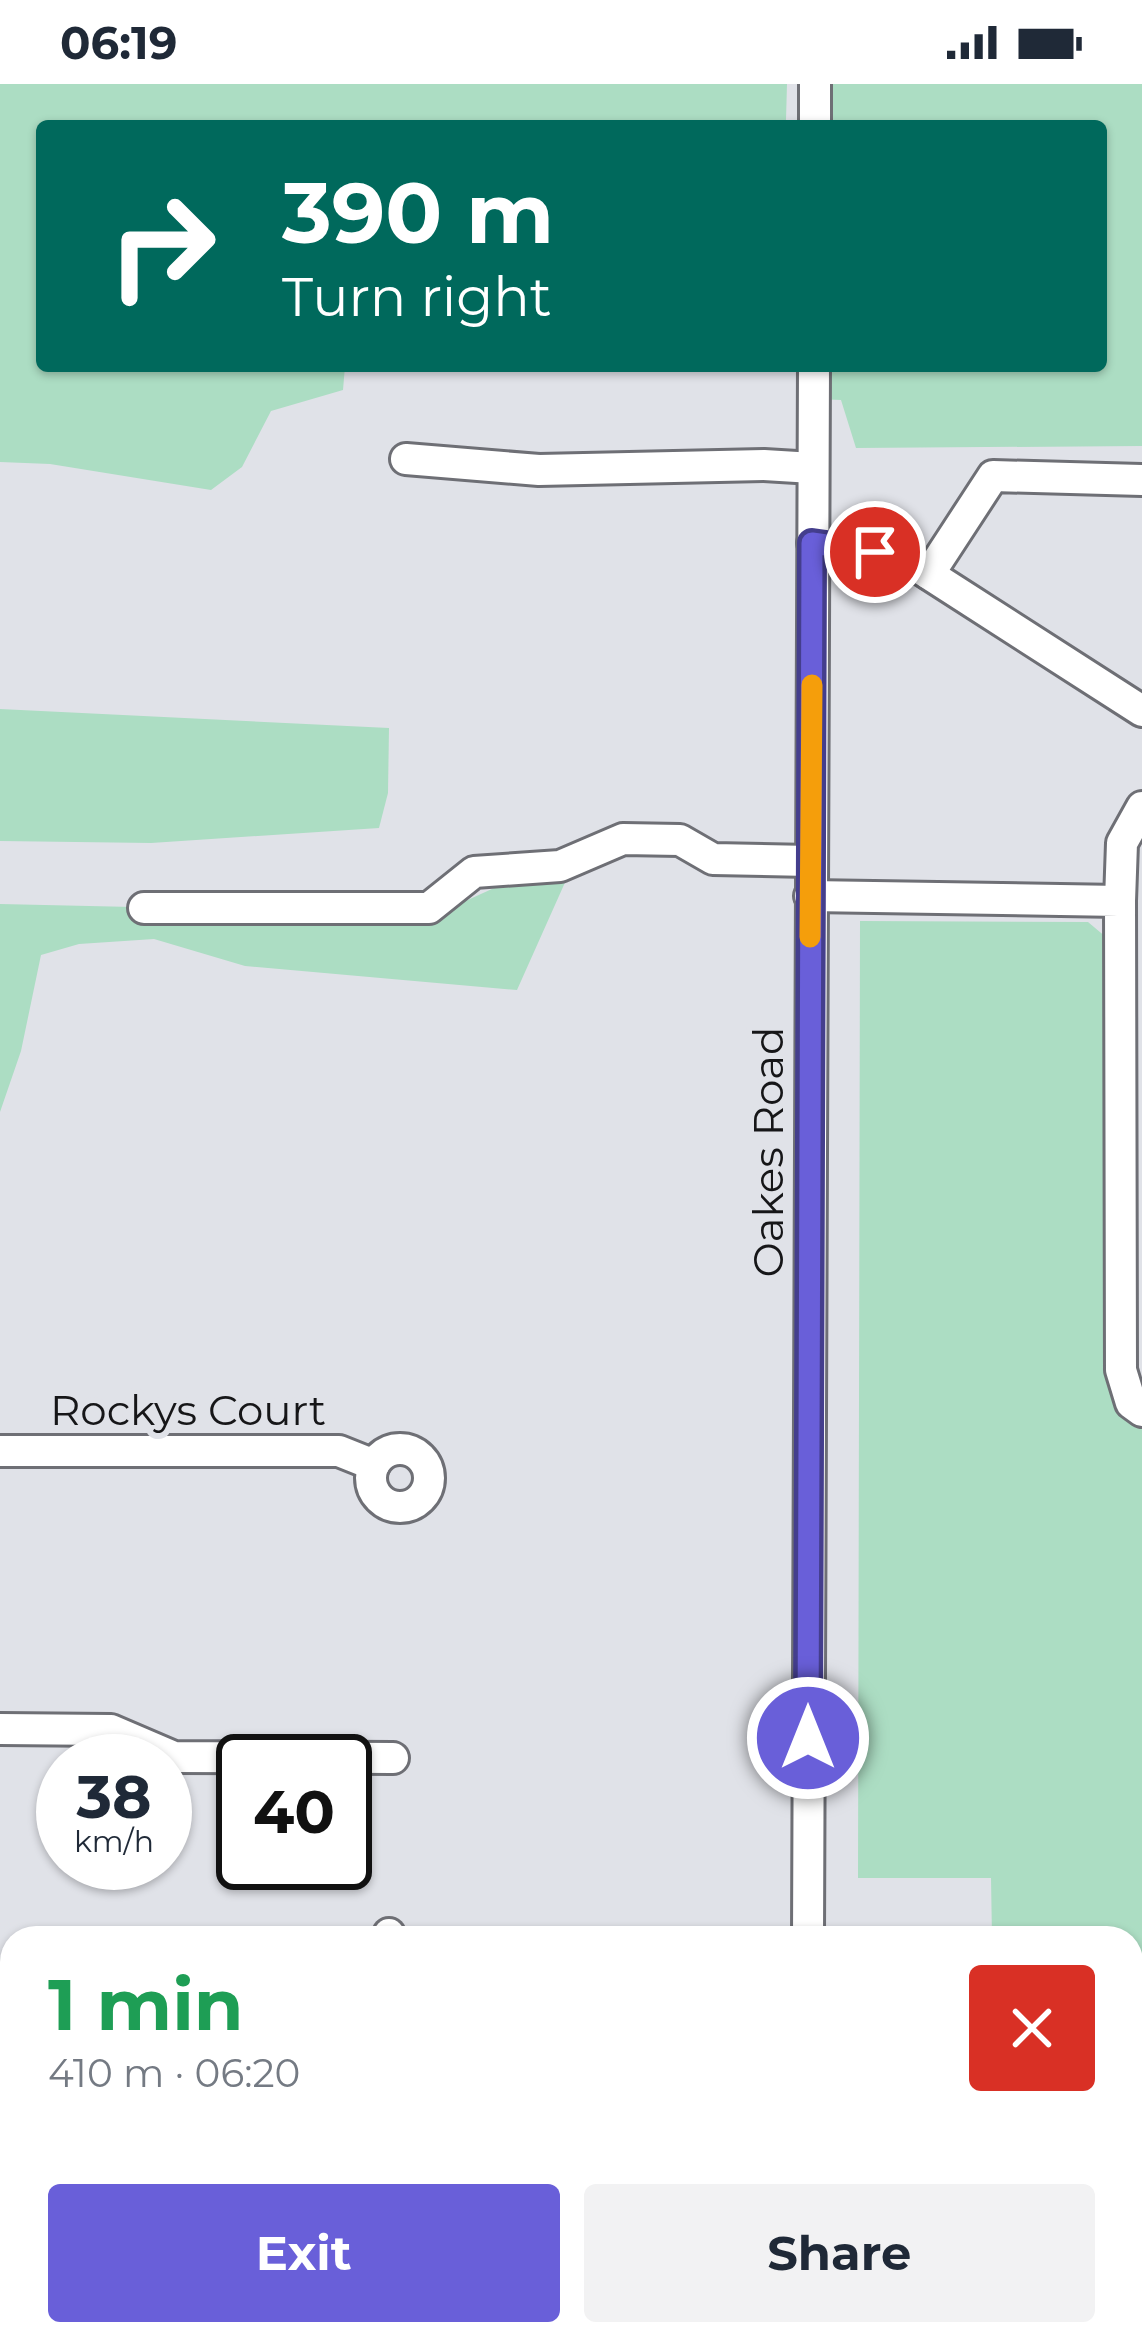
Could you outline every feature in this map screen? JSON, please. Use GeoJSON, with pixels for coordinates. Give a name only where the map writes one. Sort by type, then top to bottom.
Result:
{"type":"FeatureCollection","features":[{"type":"Feature","properties":{"kind":"street"},"geometry":{"type":"LineString","coordinates":[[815,84],[815,120]]}},
{"type":"Feature","properties":{"kind":"street","name":"Oakes Road"},"geometry":{"type":"LineString","coordinates":[[808,1926],[814,372]]}},
{"type":"Feature","properties":{"kind":"street"},"geometry":{"type":"LineString","coordinates":[[406,459],[539,470],[813,468]]}},
{"type":"Feature","properties":{"kind":"street"},"geometry":{"type":"LineString","coordinates":[[929,574],[994,476],[1142,480]]}},
{"type":"Feature","properties":{"kind":"street"},"geometry":{"type":"LineString","coordinates":[[812,543],[910,562],[1142,711]]}},
{"type":"Feature","properties":{"kind":"street"},"geometry":{"type":"LineString","coordinates":[[1142,807],[1122,843],[1120,901],[1130,1094],[1121,1370],[1131,1403],[1142,1411]]}},
{"type":"Feature","properties":{"kind":"street"},"geometry":{"type":"LineString","coordinates":[[144,908],[429,908],[473,872],[560,866],[623,839],[680,840],[713,859],[811,861]]}},
{"type":"Feature","properties":{"kind":"street"},"geometry":{"type":"LineString","coordinates":[[811,896],[1120,901]]}},
{"type":"Feature","properties":{"kind":"street","name":"Rockys Court"},"geometry":{"type":"LineString","coordinates":[[0,1451],[339,1451],[374,1465]]}},
{"type":"Feature","properties":{"kind":"street"},"geometry":{"type":"LineString","coordinates":[[0,1729],[111,1730],[174,1757],[393,1758]]}},
{"type":"Feature","properties":{"kind":"green space"},"geometry":{"type":"Polygon","coordinates":[[[0,84],[787,84],[786,120],[36,120],[36,372],[344,372],[343,390],[271,411],[242,467],[211,490],[50,464],[0,462],[0,84]]]}},
{"type":"Feature","properties":{"kind":"green space"},"geometry":{"type":"Polygon","coordinates":[[[819,84],[1142,84],[1142,446],[856,448],[841,400],[817,399],[817,372],[1107,372],[1107,120],[818,120],[819,84]]]}},
{"type":"Feature","properties":{"kind":"green space"},"geometry":{"type":"Polygon","coordinates":[[[0,709],[389,728],[388,793],[379,828],[151,843],[0,841],[0,709]]]}},
{"type":"Feature","properties":{"kind":"green space"},"geometry":{"type":"Polygon","coordinates":[[[516,878],[567,878],[517,990],[245,966],[154,939],[79,944],[41,955],[21,1051],[0,1112],[0,904],[437,914],[516,878]]]}},
{"type":"Feature","properties":{"kind":"green space"},"geometry":{"type":"Polygon","coordinates":[[[860,921],[1088,922],[1107,938],[1123,1416],[1142,1428],[1142,1926],[992,1926],[991,1878],[858,1878],[860,921]]]}},
{"type":"Feature","properties":{"kind":"slow traffic"},"geometry":{"type":"LineString","coordinates":[[810,937],[812,685]]}},
{"type":"Feature","properties":{"kind":"route"},"geometry":{"type":"LineString","coordinates":[[808,1738],[812,543],[875,552]]}}]}
